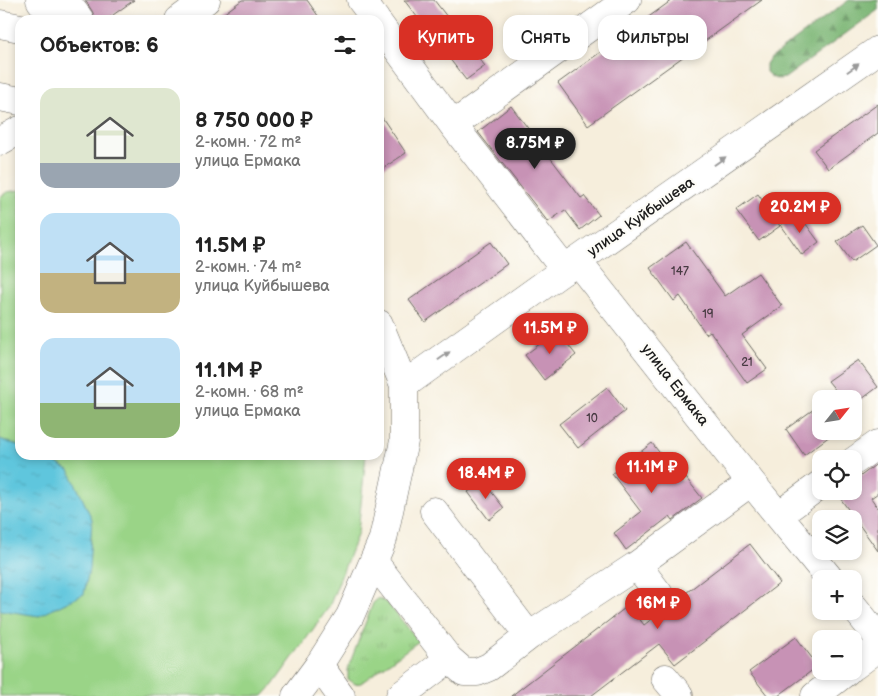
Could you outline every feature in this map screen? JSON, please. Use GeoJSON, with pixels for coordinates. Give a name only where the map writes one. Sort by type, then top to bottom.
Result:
{"type":"FeatureCollection","features":[{"type":"Feature","properties":{"kind":"main road"},"geometry":{"type":"LineString","coordinates":[[40,0],[50,15]]}},
{"type":"Feature","properties":{"kind":"main road"},"geometry":{"type":"LineString","coordinates":[[65,0],[76,15]]}},
{"type":"Feature","properties":{"kind":"main road"},"geometry":{"type":"LineString","coordinates":[[361,0],[372,15]]}},
{"type":"Feature","properties":{"kind":"main road"},"geometry":{"type":"LineString","coordinates":[[453,125],[628,0]]}},
{"type":"Feature","properties":{"kind":"main road"},"geometry":{"type":"LineString","coordinates":[[0,24],[15,27]]}},
{"type":"Feature","properties":{"kind":"main road","name":"улица Ермака"},"geometry":{"type":"LineString","coordinates":[[384,31],[453,125],[823,570]]}},
{"type":"Feature","properties":{"kind":"main road","name":"улица Куйбышева"},"geometry":{"type":"LineString","coordinates":[[404,385],[878,50]]}},
{"type":"Feature","properties":{"kind":"main road"},"geometry":{"type":"LineString","coordinates":[[0,97],[15,99]]}},
{"type":"Feature","properties":{"kind":"main road"},"geometry":{"type":"LineString","coordinates":[[0,141],[15,133]]}},
{"type":"Feature","properties":{"kind":"main road"},"geometry":{"type":"LineString","coordinates":[[296,696],[319,665],[350,616],[383,539],[404,442],[404,385],[384,336]]}},
{"type":"Feature","properties":{"kind":"main road"},"geometry":{"type":"LineString","coordinates":[[862,455],[878,444]]}},
{"type":"Feature","properties":{"kind":"main road"},"geometry":{"type":"LineString","coordinates":[[374,562],[449,659],[464,672],[477,672],[489,667],[529,636],[637,565],[751,482]]}},
{"type":"Feature","properties":{"kind":"main road"},"geometry":{"type":"LineString","coordinates":[[778,515],[812,490]]}},
{"type":"Feature","properties":{"kind":"main road"},"geometry":{"type":"LineString","coordinates":[[434,511],[529,636]]}},
{"type":"Feature","properties":{"kind":"main road"},"geometry":{"type":"LineString","coordinates":[[637,565],[659,594]]}},
{"type":"Feature","properties":{"kind":"main road"},"geometry":{"type":"LineString","coordinates":[[862,617],[878,637]]}},
{"type":"Feature","properties":{"kind":"main road"},"geometry":{"type":"LineString","coordinates":[[862,660],[878,648]]}},
{"type":"Feature","properties":{"kind":"main road"},"geometry":{"type":"LineString","coordinates":[[400,696],[449,659]]}},
{"type":"Feature","properties":{"kind":"main road"},"geometry":{"type":"LineString","coordinates":[[319,665],[341,696]]}},
{"type":"Feature","properties":{"kind":"main road"},"geometry":{"type":"LineString","coordinates":[[815,696],[835,680]]}},
{"type":"Feature","properties":{"kind":"green space"},"geometry":{"type":"Polygon","coordinates":[[[849,0],[878,0],[878,10],[785,78],[775,78],[766,72],[766,64],[770,58],[849,0]]]}},
{"type":"Feature","properties":{"kind":"green space"},"geometry":{"type":"Polygon","coordinates":[[[15,191],[15,460],[365,460],[358,533],[329,607],[263,696],[0,696],[0,197],[7,192],[15,191]]]}},
{"type":"Feature","properties":{"kind":"green space"},"geometry":{"type":"Polygon","coordinates":[[[379,598],[388,604],[419,641],[361,683],[355,684],[348,679],[348,668],[373,603],[379,598]]]}},
{"type":"Feature","properties":{"kind":"water"},"geometry":{"type":"Polygon","coordinates":[[[0,439],[15,444],[15,460],[51,460],[69,470],[92,519],[89,569],[84,594],[39,616],[0,610],[0,439]]]}},
{"type":"Feature","properties":{"kind":"building"},"geometry":{"type":"Polygon","coordinates":[[[85,0],[134,0],[113,15],[94,15],[85,0]]]}},
{"type":"Feature","properties":{"kind":"building"},"geometry":{"type":"Polygon","coordinates":[[[242,0],[307,0],[318,15],[222,15],[242,0]]]}},
{"type":"Feature","properties":{"kind":"building"},"geometry":{"type":"Polygon","coordinates":[[[404,0],[434,0],[446,15],[416,15],[404,0]]]}},
{"type":"Feature","properties":{"kind":"building"},"geometry":{"type":"Polygon","coordinates":[[[672,0],[762,0],[707,40],[707,15],[651,15],[672,0]]]}},
{"type":"Feature","properties":{"kind":"building"},"geometry":{"type":"Polygon","coordinates":[[[598,54],[598,60],[678,60],[588,125],[558,83],[598,54]]]}},
{"type":"Feature","properties":{"kind":"building"},"geometry":{"type":"Polygon","coordinates":[[[450,60],[480,60],[485,66],[466,80],[450,60]]]}},
{"type":"Feature","properties":{"kind":"building"},"geometry":{"type":"Polygon","coordinates":[[[878,104],[878,133],[828,169],[814,150],[878,104]]]}},
{"type":"Feature","properties":{"kind":"building"},"geometry":{"type":"Polygon","coordinates":[[[511,106],[581,198],[584,196],[599,215],[580,230],[565,210],[548,222],[478,132],[511,106]]]}},
{"type":"Feature","properties":{"kind":"building"},"geometry":{"type":"Polygon","coordinates":[[[384,120],[406,153],[384,168],[384,120]]]}},
{"type":"Feature","properties":{"kind":"building"},"geometry":{"type":"Polygon","coordinates":[[[758,194],[780,226],[759,241],[736,210],[758,194]]]}},
{"type":"Feature","properties":{"kind":"building"},"geometry":{"type":"Polygon","coordinates":[[[798,213],[819,242],[802,255],[781,225],[798,213]]]}},
{"type":"Feature","properties":{"kind":"building"},"geometry":{"type":"Polygon","coordinates":[[[862,225],[876,245],[852,262],[837,242],[862,225]]]}},
{"type":"Feature","properties":{"kind":"building"},"geometry":{"type":"Polygon","coordinates":[[[491,242],[507,264],[425,322],[409,300],[491,242]]]}},
{"type":"Feature","properties":{"kind":"building"},"geometry":{"type":"Polygon","coordinates":[[[686,242],[725,296],[758,273],[782,306],[742,335],[767,369],[747,383],[710,331],[706,334],[680,296],[674,301],[650,268],[686,242]]]}},
{"type":"Feature","properties":{"kind":"building"},"geometry":{"type":"Polygon","coordinates":[[[557,331],[576,355],[544,380],[525,355],[557,331]]]}},
{"type":"Feature","properties":{"kind":"building"},"geometry":{"type":"Polygon","coordinates":[[[858,360],[878,387],[862,399],[862,390],[835,390],[828,381],[858,360]]]}},
{"type":"Feature","properties":{"kind":"building"},"geometry":{"type":"Polygon","coordinates":[[[607,387],[625,411],[578,448],[559,424],[607,387]]]}},
{"type":"Feature","properties":{"kind":"building"},"geometry":{"type":"Polygon","coordinates":[[[812,410],[812,440],[824,440],[804,455],[786,429],[812,410]]]}},
{"type":"Feature","properties":{"kind":"building"},"geometry":{"type":"Polygon","coordinates":[[[652,443],[681,481],[686,478],[702,498],[673,520],[670,516],[626,550],[614,533],[641,512],[612,474],[652,443]]]}},
{"type":"Feature","properties":{"kind":"building"},"geometry":{"type":"Polygon","coordinates":[[[878,463],[878,493],[871,498],[878,508],[878,551],[862,529],[862,510],[849,510],[841,500],[862,500],[862,475],[878,463]]]}},
{"type":"Feature","properties":{"kind":"building"},"geometry":{"type":"Polygon","coordinates":[[[483,481],[504,508],[489,520],[468,492],[483,481]]]}},
{"type":"Feature","properties":{"kind":"building"},"geometry":{"type":"Polygon","coordinates":[[[750,544],[780,583],[675,664],[659,644],[591,696],[511,696],[629,605],[644,625],[750,544]]]}},
{"type":"Feature","properties":{"kind":"building"},"geometry":{"type":"Polygon","coordinates":[[[796,637],[812,658],[812,670],[778,696],[768,696],[749,672],[796,637]]]}}]}
